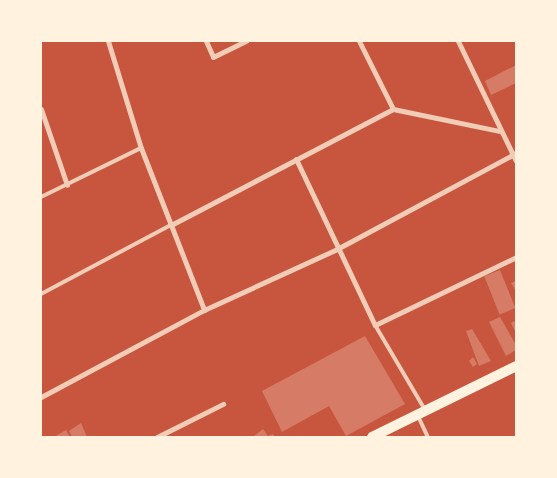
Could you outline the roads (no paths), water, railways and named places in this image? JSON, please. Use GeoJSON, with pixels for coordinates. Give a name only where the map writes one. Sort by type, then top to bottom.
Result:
{"type":"FeatureCollection","features":[{"type":"Feature","properties":{"kind":"main road"},"geometry":{"type":"LineString","coordinates":[[372,437],[516,366]]}},
{"type":"Feature","properties":{"kind":"street"},"geometry":{"type":"LineString","coordinates":[[108,41],[141,148],[204,310]]}},
{"type":"Feature","properties":{"kind":"street"},"geometry":{"type":"LineString","coordinates":[[206,41],[213,57],[246,41]]}},
{"type":"Feature","properties":{"kind":"street"},"geometry":{"type":"LineString","coordinates":[[359,41],[393,109]]}},
{"type":"Feature","properties":{"kind":"street"},"geometry":{"type":"LineString","coordinates":[[458,41],[499,131],[514,154],[516,161]]}},
{"type":"Feature","properties":{"kind":"street"},"geometry":{"type":"LineString","coordinates":[[41,109],[67,185]]}},
{"type":"Feature","properties":{"kind":"street"},"geometry":{"type":"LineString","coordinates":[[171,225],[393,109],[499,131]]}},
{"type":"Feature","properties":{"kind":"street"},"geometry":{"type":"LineString","coordinates":[[41,397],[204,310],[337,250],[514,154]]}},
{"type":"Feature","properties":{"kind":"street"},"geometry":{"type":"LineString","coordinates":[[296,159],[337,250],[375,325],[516,257]]}},
{"type":"Feature","properties":{"kind":"street"},"geometry":{"type":"LineString","coordinates":[[157,437],[223,404]]}},
{"type":"Feature","properties":{"kind":"lane"},"geometry":{"type":"LineString","coordinates":[[41,197],[141,148]]}},
{"type":"Feature","properties":{"kind":"lane"},"geometry":{"type":"LineString","coordinates":[[41,294],[171,225]]}},
{"type":"Feature","properties":{"kind":"lane"},"geometry":{"type":"LineString","coordinates":[[375,325],[422,413],[428,437]]}}]}
